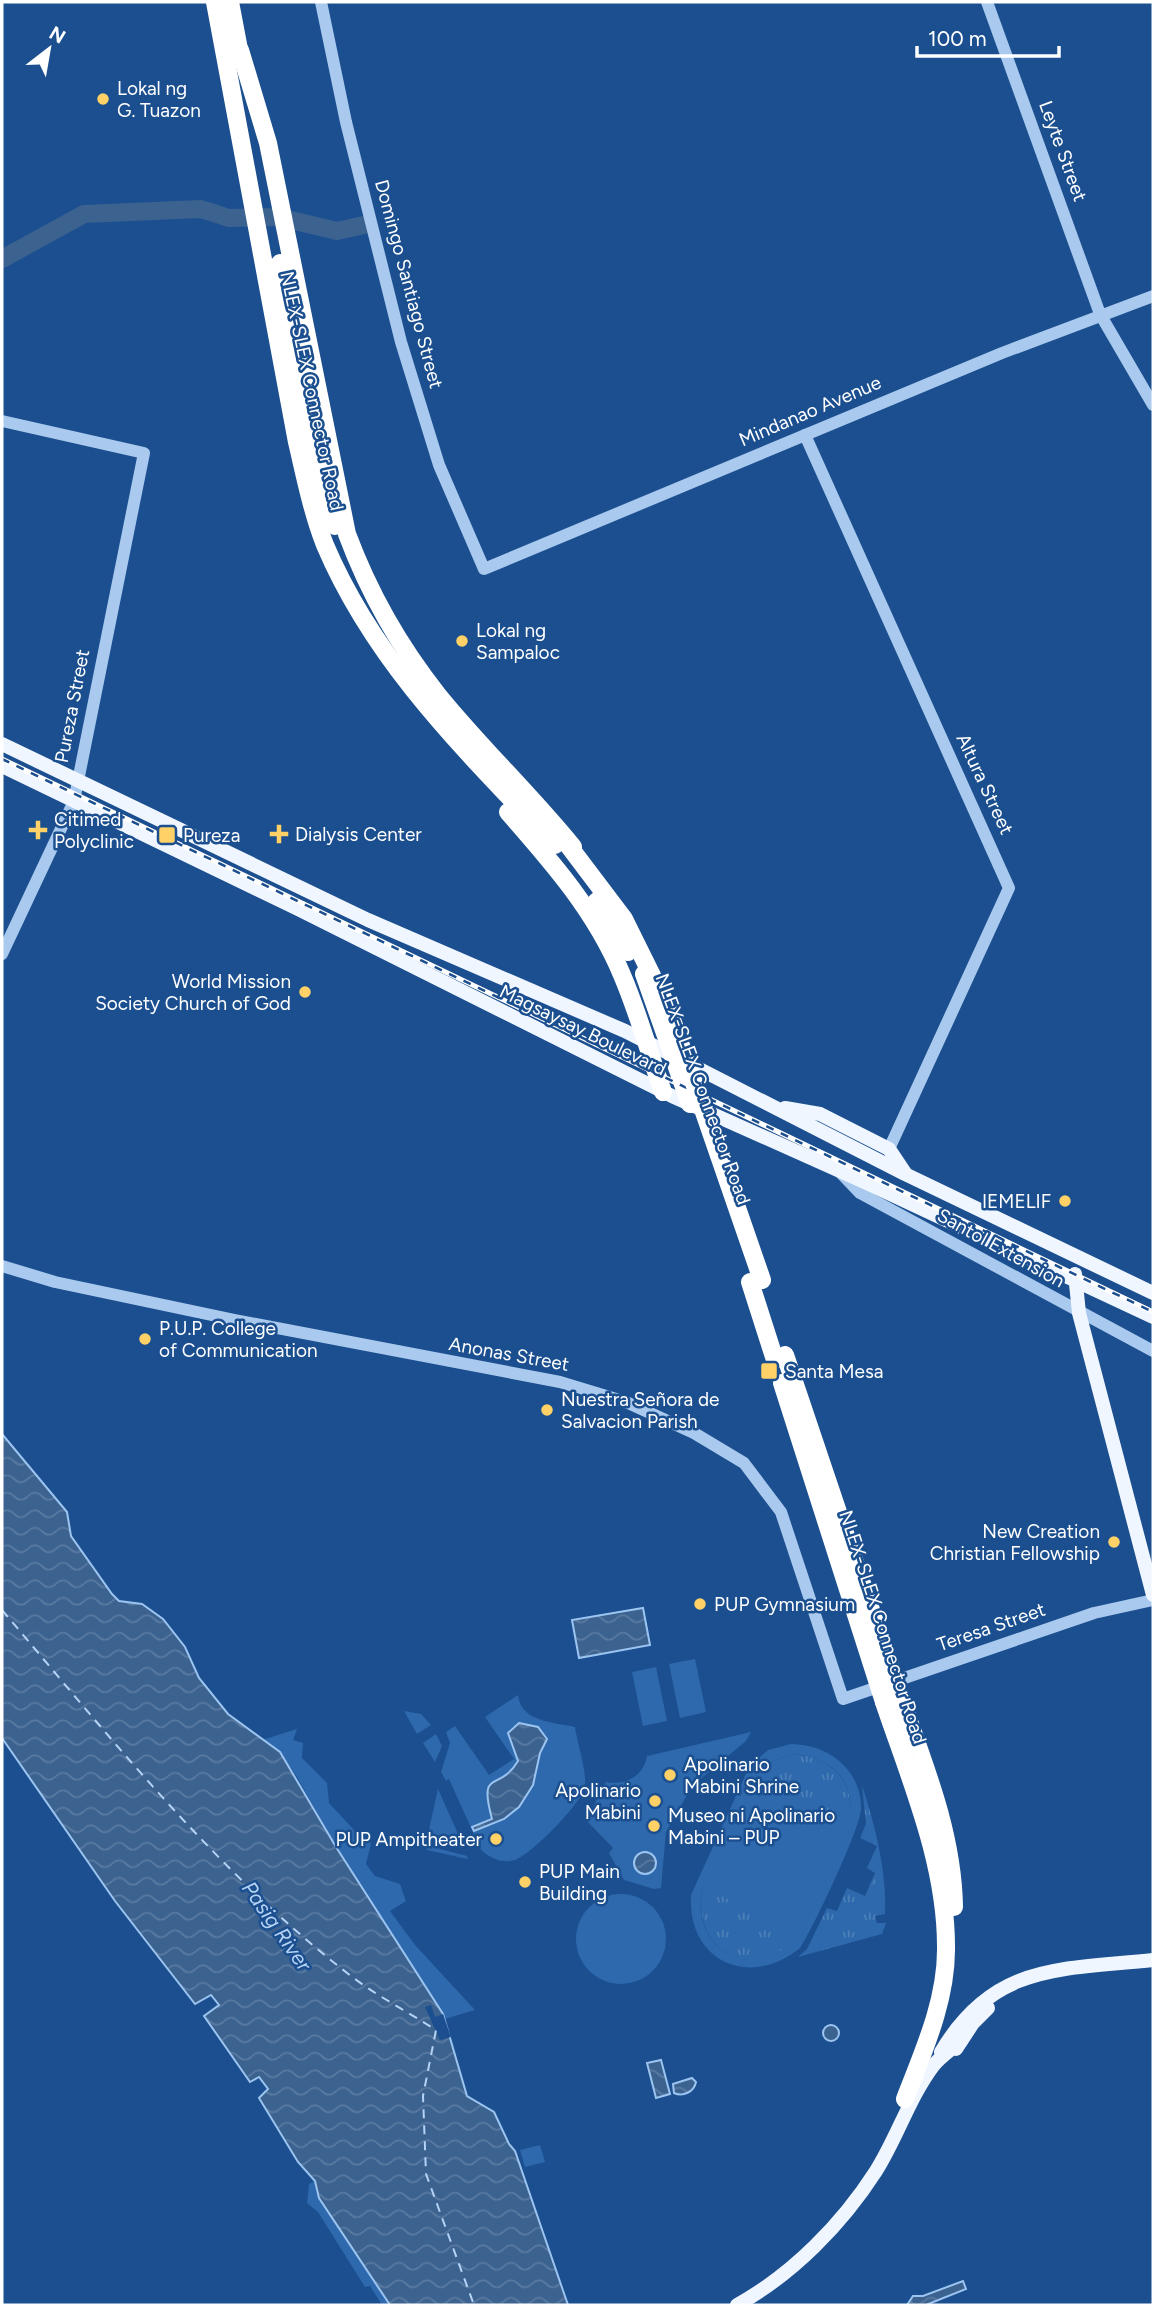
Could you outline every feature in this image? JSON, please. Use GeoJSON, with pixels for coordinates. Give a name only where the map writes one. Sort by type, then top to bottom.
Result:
{"type":"FeatureCollection","features":[{"type":"Feature","properties":{"kind":"highway"},"geometry":{"type":"LineString","coordinates":[[213,2],[268,143],[347,534],[362,575],[384,617],[439,696],[596,876],[621,920],[690,1104]]}},
{"type":"Feature","properties":{"kind":"highway","name":"NLEX-SLEX Connector Road"},"geometry":{"type":"LineString","coordinates":[[230,2],[232,52],[309,493],[324,543],[366,626],[425,708],[555,845],[583,880],[637,968],[656,1012],[775,1360],[941,1878],[946,1952],[937,2012],[910,2097],[939,2041],[950,1994],[953,1872],[931,1785],[668,1008],[624,919],[562,837],[435,699],[404,658],[379,620],[339,537],[323,489],[232,52]]}},
{"type":"Feature","properties":{"kind":"highway"},"geometry":{"type":"LineString","coordinates":[[366,626],[387,669],[420,712],[544,853],[574,890],[601,932],[622,974],[663,1091]]}},
{"type":"Feature","properties":{"kind":"highway"},"geometry":{"type":"LineString","coordinates":[[625,1031],[634,1027],[636,1016]]}},
{"type":"Feature","properties":{"kind":"highway"},"geometry":{"type":"LineString","coordinates":[[663,1091],[673,1055]]}},
{"type":"Feature","properties":{"kind":"main road","name":"Magsaysay Boulevard"},"geometry":{"type":"LineString","coordinates":[[2,744],[369,919],[625,1031],[905,1174],[1153,1293]]}},
{"type":"Feature","properties":{"kind":"main road","name":"Magsaysay Boulevard"},"geometry":{"type":"LineString","coordinates":[[2,766],[299,909],[690,1104],[1153,1317]]}},
{"type":"Feature","properties":{"kind":"main road"},"geometry":{"type":"LineString","coordinates":[[769,1105],[820,1114],[889,1149],[905,1174]]}},
{"type":"Feature","properties":{"kind":"main road"},"geometry":{"type":"LineString","coordinates":[[1074,1255],[1079,1313],[1153,1598]]}},
{"type":"Feature","properties":{"kind":"main road"},"geometry":{"type":"LineString","coordinates":[[737,2305],[758,2294],[788,2269],[821,2240],[852,2206],[939,2067],[962,2019],[985,1998],[1014,1981],[1056,1970],[1153,1960]]}},
{"type":"Feature","properties":{"kind":"main road"},"geometry":{"type":"LineString","coordinates":[[939,2067],[988,2008],[1028,1984],[1082,1974],[1153,1968]]}},
{"type":"Feature","properties":{"kind":"street","name":"Domingo Santiago Street"},"geometry":{"type":"LineString","coordinates":[[321,2],[346,122],[401,342],[439,465],[484,569]]}},
{"type":"Feature","properties":{"kind":"street","name":"Leyte Street"},"geometry":{"type":"LineString","coordinates":[[987,2],[1100,313],[1153,405]]}},
{"type":"Feature","properties":{"kind":"street","name":"Mindanao Avenue"},"geometry":{"type":"LineString","coordinates":[[484,569],[1100,313],[1153,296]]}},
{"type":"Feature","properties":{"kind":"street","name":"Pureza Street"},"geometry":{"type":"LineString","coordinates":[[2,421],[144,453],[74,801],[2,954]]}},
{"type":"Feature","properties":{"kind":"street","name":"Altura Street"},"geometry":{"type":"LineString","coordinates":[[805,435],[1009,888],[889,1149]]}},
{"type":"Feature","properties":{"kind":"street","name":"Santol Extension"},"geometry":{"type":"LineString","coordinates":[[837,1170],[860,1194],[1153,1351]]}},
{"type":"Feature","properties":{"kind":"street","name":"Anonas Street"},"geometry":{"type":"LineString","coordinates":[[2,1266],[55,1282],[211,1315],[503,1374],[561,1382],[626,1402],[694,1433],[744,1463],[781,1513],[843,1699]]}},
{"type":"Feature","properties":{"kind":"street","name":"Teresa Street"},"geometry":{"type":"LineString","coordinates":[[843,1699],[1094,1613],[1153,1598]]}},
{"type":"Feature","properties":{"kind":"green space"},"geometry":{"type":"Polygon","coordinates":[[[695,1659],[706,1712],[680,1718],[669,1664],[695,1659]]]}},
{"type":"Feature","properties":{"kind":"green space"},"geometry":{"type":"Polygon","coordinates":[[[656,1667],[667,1721],[643,1726],[632,1672],[656,1667]]]}},
{"type":"Feature","properties":{"kind":"green space"},"geometry":{"type":"Polygon","coordinates":[[[518,1695],[520,1704],[532,1716],[575,1727],[585,1786],[566,1815],[533,1848],[515,1860],[501,1861],[481,1850],[449,1779],[446,1781],[441,1772],[450,1743],[446,1732],[455,1726],[489,1775],[514,1759],[485,1717],[518,1695]]]}},
{"type":"Feature","properties":{"kind":"green space"},"geometry":{"type":"Polygon","coordinates":[[[404,1711],[421,1714],[431,1725],[417,1734],[404,1711]]]}},
{"type":"Feature","properties":{"kind":"green space"},"geometry":{"type":"Polygon","coordinates":[[[297,1729],[293,1740],[303,1743],[302,1758],[327,1783],[329,1803],[354,1830],[368,1838],[371,1844],[366,1864],[375,1876],[400,1884],[406,1901],[390,1911],[415,1945],[475,2010],[445,2019],[336,1847],[297,1777],[280,1752],[262,1740],[297,1729]]]}},
{"type":"Feature","properties":{"kind":"green space"},"geometry":{"type":"Polygon","coordinates":[[[751,1732],[746,1741],[692,1786],[666,1832],[661,1888],[654,1889],[624,1880],[609,1853],[613,1848],[586,1820],[606,1782],[627,1781],[632,1778],[642,1769],[647,1756],[751,1732]]]}},
{"type":"Feature","properties":{"kind":"green space"},"geometry":{"type":"Polygon","coordinates":[[[436,1734],[442,1746],[435,1762],[423,1743],[436,1734]]]}},
{"type":"Feature","properties":{"kind":"green space"},"geometry":{"type":"Polygon","coordinates":[[[791,1744],[805,1745],[830,1754],[849,1771],[856,1782],[861,1809],[845,1856],[800,1948],[781,1960],[761,1966],[742,1967],[725,1962],[711,1952],[699,1937],[692,1918],[691,1895],[749,1767],[768,1750],[791,1744]],[[791,1754],[765,1765],[753,1779],[849,1819],[849,1793],[837,1772],[817,1759],[791,1754]],[[703,1887],[701,1910],[706,1929],[716,1944],[730,1955],[747,1960],[764,1958],[782,1950],[798,1934],[798,1933],[703,1887]]]}},
{"type":"Feature","properties":{"kind":"green space"},"geometry":{"type":"Polygon","coordinates":[[[791,1754],[817,1759],[837,1773],[849,1793],[849,1820],[753,1779],[765,1765],[791,1754]]]}},
{"type":"Feature","properties":{"kind":"green space"},"geometry":{"type":"Polygon","coordinates":[[[862,1785],[876,1832],[882,1865],[885,1914],[875,1916],[877,1923],[886,1923],[882,1934],[798,1957],[807,1949],[827,1908],[837,1911],[847,1888],[865,1896],[875,1873],[867,1868],[877,1846],[860,1838],[866,1824],[862,1785]]]}},
{"type":"Feature","properties":{"kind":"green space"},"geometry":{"type":"Polygon","coordinates":[[[438,1789],[463,1845],[462,1848],[427,1838],[438,1789]]]}},
{"type":"Feature","properties":{"kind":"green space"},"geometry":{"type":"Polygon","coordinates":[[[425,1845],[467,1856],[468,1859],[427,1850],[425,1845]]]}},
{"type":"Feature","properties":{"kind":"green space"},"geometry":{"type":"Polygon","coordinates":[[[703,1886],[799,1933],[783,1950],[765,1959],[747,1960],[730,1955],[716,1945],[706,1929],[701,1909],[703,1886]]]}},
{"type":"Feature","properties":{"kind":"green space"},"geometry":{"type":"Polygon","coordinates":[[[621,1894],[638,1897],[653,1907],[663,1922],[666,1939],[663,1956],[653,1971],[638,1981],[621,1984],[604,1981],[589,1971],[579,1956],[576,1939],[579,1922],[589,1907],[604,1897],[621,1894]]]}},
{"type":"Feature","properties":{"kind":"green space"},"geometry":{"type":"Polygon","coordinates":[[[540,2145],[545,2162],[525,2167],[520,2150],[540,2145]]]}},
{"type":"Feature","properties":{"kind":"green space"},"geometry":{"type":"Polygon","coordinates":[[[315,2181],[319,2198],[390,2305],[382,2305],[370,2286],[365,2287],[318,2212],[307,2203],[309,2184],[315,2181]]]}},
{"type":"Feature","properties":{"kind":"water","name":"Pasig River"},"geometry":{"type":"Polygon","coordinates":[[[2,1434],[67,1512],[71,1536],[112,1594],[119,1601],[142,1604],[163,1619],[185,1647],[199,1678],[228,1714],[280,1752],[336,1847],[443,2014],[467,2096],[494,2112],[515,2151],[568,2305],[390,2305],[319,2198],[315,2181],[298,2162],[259,2098],[268,2089],[259,2077],[250,2082],[204,2016],[219,2005],[211,1995],[195,2004],[115,1901],[2,1738],[2,1434]]]}},
{"type":"Feature","properties":{"kind":"water"},"geometry":{"type":"Polygon","coordinates":[[[643,1608],[650,1645],[579,1658],[572,1620],[643,1608]]]}},
{"type":"Feature","properties":{"kind":"water"},"geometry":{"type":"Polygon","coordinates":[[[519,1723],[538,1727],[547,1739],[540,1753],[533,1785],[519,1807],[504,1819],[474,1831],[472,1827],[492,1819],[487,1792],[489,1786],[511,1771],[518,1761],[508,1733],[519,1723]]]}},
{"type":"Feature","properties":{"kind":"water"},"geometry":{"type":"Polygon","coordinates":[[[645,1852],[653,1855],[656,1863],[653,1871],[645,1874],[637,1871],[634,1863],[637,1855],[645,1852]]]}},
{"type":"Feature","properties":{"kind":"water"},"geometry":{"type":"Polygon","coordinates":[[[828,2025],[834,2025],[839,2033],[837,2039],[828,2041],[823,2036],[823,2030],[828,2025]]]}},
{"type":"Feature","properties":{"kind":"water"},"geometry":{"type":"Polygon","coordinates":[[[661,2060],[670,2094],[656,2098],[647,2063],[661,2060]]]}},
{"type":"Feature","properties":{"kind":"water"},"geometry":{"type":"Polygon","coordinates":[[[692,2078],[696,2082],[691,2091],[684,2094],[674,2093],[673,2084],[692,2078]]]}},
{"type":"Feature","properties":{"kind":"water"},"geometry":{"type":"Polygon","coordinates":[[[963,2281],[966,2289],[926,2305],[907,2305],[913,2296],[923,2296],[963,2281]]]}},
{"type":"Feature","properties":{"kind":"pier"},"geometry":{"type":"Polygon","coordinates":[[[431,2005],[435,2017],[443,2014],[451,2037],[440,2040],[425,2007],[431,2005]]]}},
{"type":"Feature","properties":{"kind":"waterway"},"geometry":{"type":"LineString","coordinates":[[2,259],[84,214],[201,209],[229,218],[278,217],[337,231],[364,225]]}},
{"type":"Feature","properties":{"kind":"ferry route"},"geometry":{"type":"LineString","coordinates":[[2,1610],[167,1802],[255,1893],[351,1976],[436,2030],[423,2096],[426,2174],[474,2305]]}},
{"type":"Feature","properties":{"kind":"railway"},"geometry":{"type":"LineString","coordinates":[[2,759],[1153,1312]]}},
{"type":"Feature","properties":{"kind":"place","name":"Lokal ng G. Tuazon"},"geometry":{"type":"Point","coordinates":[103,99]}},
{"type":"Feature","properties":{"kind":"place","name":"Lokal ng Sampaloc"},"geometry":{"type":"Point","coordinates":[462,641]}},
{"type":"Feature","properties":{"kind":"place","name":"Citimed Polyclinic"},"geometry":{"type":"Point","coordinates":[38,830]}},
{"type":"Feature","properties":{"kind":"place","name":"Dialysis Center"},"geometry":{"type":"Point","coordinates":[279,834]}},
{"type":"Feature","properties":{"kind":"place","name":"Pureza"},"geometry":{"type":"Point","coordinates":[167,835]}},
{"type":"Feature","properties":{"kind":"place","name":"World Mission Society Church of God"},"geometry":{"type":"Point","coordinates":[305,992]}},
{"type":"Feature","properties":{"kind":"place","name":"IEMELIF"},"geometry":{"type":"Point","coordinates":[1065,1201]}},
{"type":"Feature","properties":{"kind":"place","name":"P.U.P. College of Communication"},"geometry":{"type":"Point","coordinates":[145,1339]}},
{"type":"Feature","properties":{"kind":"place","name":"Santa Mesa"},"geometry":{"type":"Point","coordinates":[769,1371]}},
{"type":"Feature","properties":{"kind":"place","name":"Nuestra Señora de Salvacion Parish"},"geometry":{"type":"Point","coordinates":[547,1410]}},
{"type":"Feature","properties":{"kind":"place","name":"New Creation Christian Fellowship"},"geometry":{"type":"Point","coordinates":[1114,1542]}},
{"type":"Feature","properties":{"kind":"place","name":"PUP Gymnasium"},"geometry":{"type":"Point","coordinates":[700,1604]}},
{"type":"Feature","properties":{"kind":"place","name":"Apolinario Mabini Shrine"},"geometry":{"type":"Point","coordinates":[670,1775]}},
{"type":"Feature","properties":{"kind":"place","name":"Apolinario Mabini"},"geometry":{"type":"Point","coordinates":[655,1801]}},
{"type":"Feature","properties":{"kind":"place","name":"Museo ni Apolinario Mabini – PUP"},"geometry":{"type":"Point","coordinates":[654,1826]}},
{"type":"Feature","properties":{"kind":"place","name":"PUP Ampitheater"},"geometry":{"type":"Point","coordinates":[496,1839]}},
{"type":"Feature","properties":{"kind":"place","name":"PUP Main Building"},"geometry":{"type":"Point","coordinates":[525,1882]}}]}
